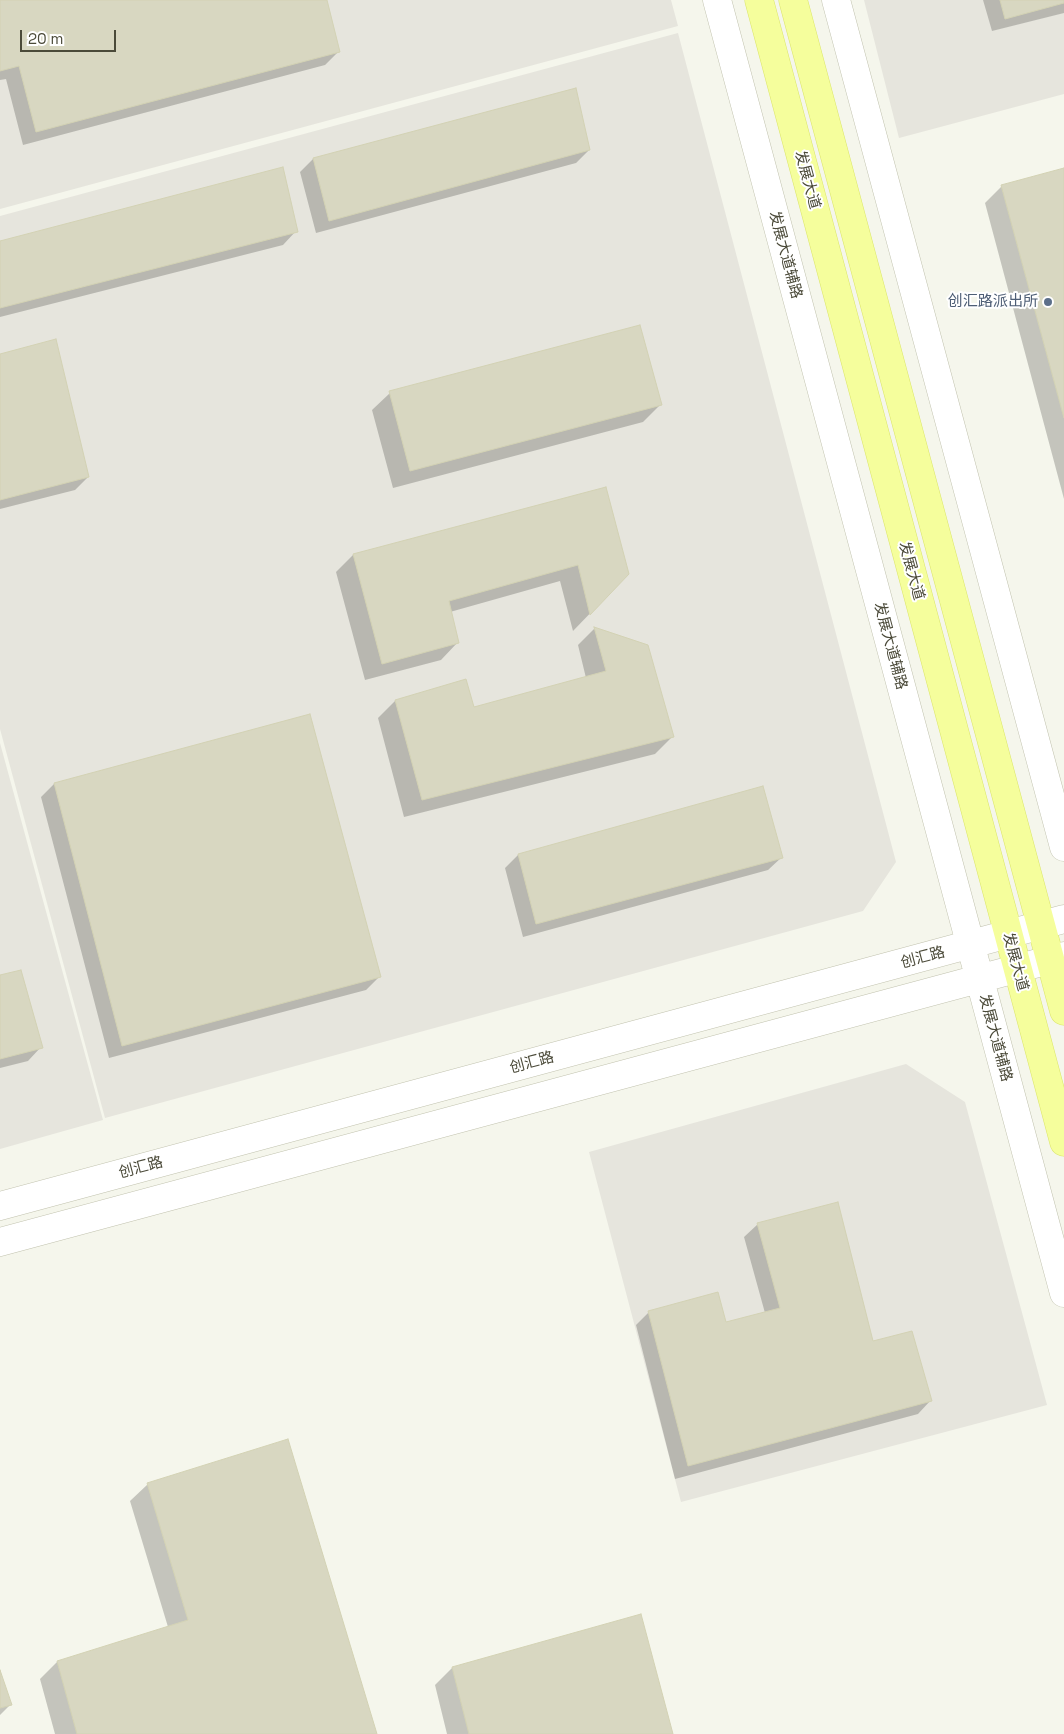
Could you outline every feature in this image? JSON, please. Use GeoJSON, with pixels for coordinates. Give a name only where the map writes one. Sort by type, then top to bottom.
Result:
{"type":"FeatureCollection","features":[{"type":"Feature","properties":{"kind":"main road","name":"发展大道"},"geometry":{"type":"LineString","coordinates":[[759,0],[1064,1142]]}},
{"type":"Feature","properties":{"kind":"main road"},"geometry":{"type":"LineString","coordinates":[[793,0],[1052,922],[1064,1011]]}},
{"type":"Feature","properties":{"kind":"street","name":"发展大道辅路"},"geometry":{"type":"LineString","coordinates":[[717,0],[1064,1293]]}},
{"type":"Feature","properties":{"kind":"street"},"geometry":{"type":"LineString","coordinates":[[836,0],[1064,847]]}},
{"type":"Feature","properties":{"kind":"street","name":"创汇路"},"geometry":{"type":"LineString","coordinates":[[0,1206],[1052,922]]}},
{"type":"Feature","properties":{"kind":"street"},"geometry":{"type":"LineString","coordinates":[[0,1242],[1057,958]]}},
{"type":"Feature","properties":{"kind":"shaded area"},"geometry":{"type":"Polygon","coordinates":[[[0,0],[671,0],[678,26],[0,209],[0,0]]]}},
{"type":"Feature","properties":{"kind":"shaded area"},"geometry":{"type":"Polygon","coordinates":[[[864,0],[1064,0],[1064,94],[899,138],[864,0]]]}},
{"type":"Feature","properties":{"kind":"shaded area"},"geometry":{"type":"Polygon","coordinates":[[[678,33],[896,862],[863,911],[105,1118],[0,729],[0,216],[678,33]]]}},
{"type":"Feature","properties":{"kind":"shaded area"},"geometry":{"type":"Polygon","coordinates":[[[0,743],[103,1120],[0,1149],[0,743]]]}},
{"type":"Feature","properties":{"kind":"shaded area"},"geometry":{"type":"Polygon","coordinates":[[[906,1064],[965,1102],[1047,1405],[681,1502],[589,1152],[906,1064]]]}},
{"type":"Feature","properties":{"kind":"building"},"geometry":{"type":"Polygon","coordinates":[[[0,0],[327,0],[340,52],[36,132],[19,66],[0,71],[0,0]]]}},
{"type":"Feature","properties":{"kind":"building"},"geometry":{"type":"Polygon","coordinates":[[[1000,0],[1064,0],[1064,3],[1005,19],[1000,0]]]}},
{"type":"Feature","properties":{"kind":"building"},"geometry":{"type":"Polygon","coordinates":[[[576,88],[590,150],[329,221],[313,158],[576,88]]]}},
{"type":"Feature","properties":{"kind":"building"},"geometry":{"type":"Polygon","coordinates":[[[283,167],[298,232],[0,308],[0,241],[283,167]]]}},
{"type":"Feature","properties":{"kind":"building","name":"创汇路派出所"},"geometry":{"type":"Polygon","coordinates":[[[1064,168],[1064,418],[1001,185],[1064,168]]]}},
{"type":"Feature","properties":{"kind":"building"},"geometry":{"type":"Polygon","coordinates":[[[640,325],[662,405],[410,471],[389,391],[640,325]]]}},
{"type":"Feature","properties":{"kind":"building"},"geometry":{"type":"Polygon","coordinates":[[[56,339],[89,477],[0,500],[0,354],[56,339]]]}},
{"type":"Feature","properties":{"kind":"building"},"geometry":{"type":"Polygon","coordinates":[[[606,487],[629,574],[590,615],[578,565],[449,601],[459,643],[382,664],[353,554],[606,487]]]}},
{"type":"Feature","properties":{"kind":"building"},"geometry":{"type":"Polygon","coordinates":[[[594,627],[648,645],[674,737],[422,800],[395,700],[466,679],[474,707],[606,671],[594,627]]]}},
{"type":"Feature","properties":{"kind":"building"},"geometry":{"type":"Polygon","coordinates":[[[310,714],[381,977],[122,1046],[54,783],[310,714]]]}},
{"type":"Feature","properties":{"kind":"building"},"geometry":{"type":"Polygon","coordinates":[[[763,786],[783,858],[536,924],[518,854],[763,786]]]}},
{"type":"Feature","properties":{"kind":"building"},"geometry":{"type":"Polygon","coordinates":[[[21,970],[43,1048],[0,1059],[0,975],[21,970]]]}},
{"type":"Feature","properties":{"kind":"building"},"geometry":{"type":"Polygon","coordinates":[[[838,1202],[873,1341],[912,1331],[932,1401],[688,1466],[648,1311],[718,1292],[726,1322],[780,1308],[757,1223],[838,1202]]]}},
{"type":"Feature","properties":{"kind":"building"},"geometry":{"type":"Polygon","coordinates":[[[288,1439],[377,1734],[77,1734],[57,1661],[188,1620],[147,1483],[288,1439]]]}},
{"type":"Feature","properties":{"kind":"building"},"geometry":{"type":"Polygon","coordinates":[[[641,1614],[673,1734],[469,1734],[452,1667],[641,1614]]]}},
{"type":"Feature","properties":{"kind":"building"},"geometry":{"type":"Polygon","coordinates":[[[0,1670],[12,1705],[0,1708],[0,1670]]]}},
{"type":"Feature","properties":{"kind":"place","name":"创汇路派出所"},"geometry":{"type":"Point","coordinates":[1048,302]}}]}
